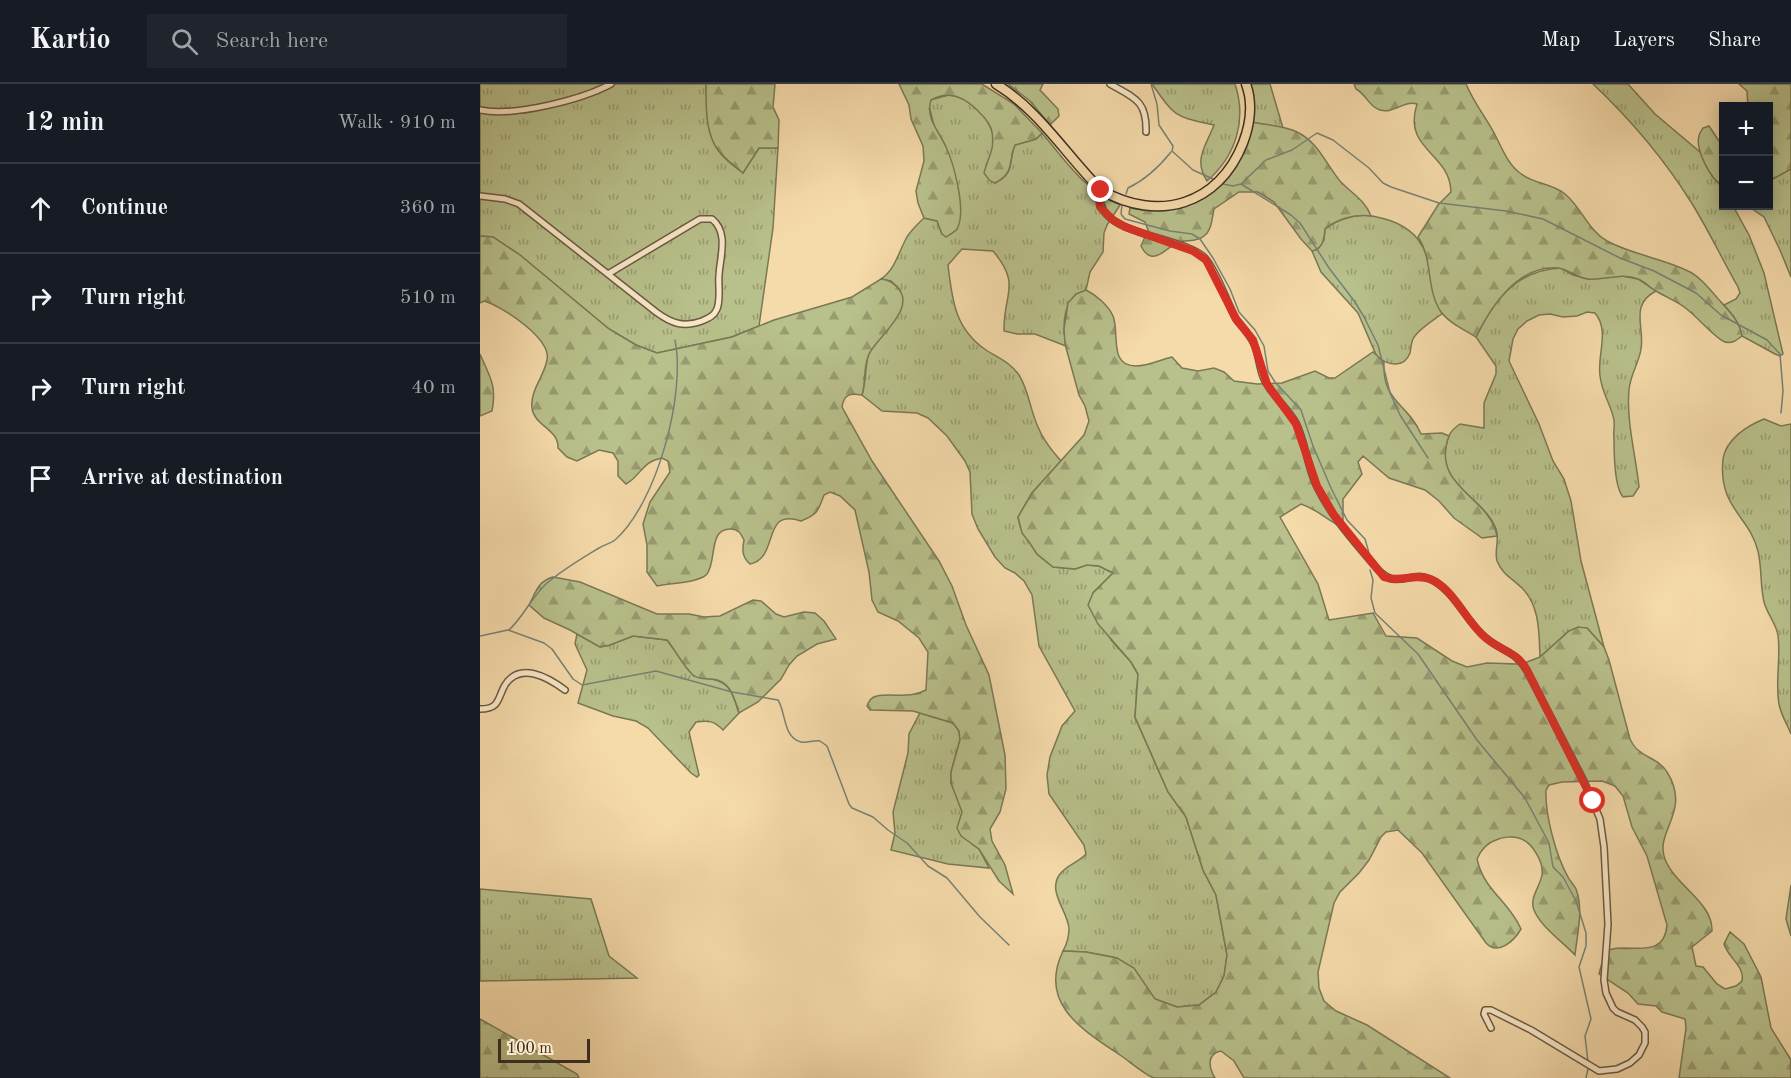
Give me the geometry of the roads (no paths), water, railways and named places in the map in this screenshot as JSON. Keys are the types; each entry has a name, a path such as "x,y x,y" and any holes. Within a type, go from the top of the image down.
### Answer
{"highway":[{"path":"996,84 1030,110 1101,190 1137,204 1166,206 1192,201 1204,194 1223,177 1240,150 1246,135 1249,120 1246,84"}],"street":[{"path":"480,110 500,112 551,105 611,84"},
{"path":"1110,84 1134,97 1140,103 1146,114 1146,132"},
{"path":"1101,190 1100,207 1113,220 1125,227 1193,251 1206,260 1236,319 1253,340 1267,384 1296,424 1317,486 1334,515 1384,577 1399,580 1420,576 1434,581 1455,600 1487,639 1518,658 1527,670 1584,781 1600,819 1604,841 1608,924 1604,980 1606,993 1617,1012 1635,1020 1642,1027 1645,1032 1645,1042 1639,1055 1630,1063 1606,1072 1592,1068 1531,1030 1486,1010 1484,1014 1491,1028"},
{"path":"480,196 505,199 519,204 666,320 687,325 715,314 719,304 722,247 719,227 712,219 700,219 609,274"},
{"path":"480,709 490,708 497,703 509,681 522,674 540,675 565,690"}],"waterway":[{"path":"1151,84 1157,104 1159,125 1173,146 1172,151 1193,170 1213,179"},
{"path":"1223,184 1233,186 1241,184 1266,160 1292,150 1317,133 1333,140 1369,168 1383,183 1391,187 1439,203 1506,211 1543,219 1696,293 1721,315 1767,340 1780,354 1783,391 1781,413"},
{"path":"1126,194 1128,188 1151,173 1171,152"},
{"path":"1241,184 1300,223 1329,268 1355,302 1378,345 1390,393 1400,415 1428,458"},
{"path":"1122,205 1121,214 1125,219 1170,231 1192,234 1200,239 1230,289 1239,312 1255,330 1264,346 1268,371 1301,410 1331,488 1347,520 1365,539 1369,553"},
{"path":"509,630 546,584 558,574 615,540 630,523 644,501 665,446 672,417 676,389 675,340"},
{"path":"1370,570 1373,580 1371,598 1375,613 1418,654 1477,740 1525,798 1549,843 1553,867 1563,877 1576,901 1586,933 1586,946 1579,967 1591,1019 1585,1036 1588,1062"},
{"path":"480,636 508,630 544,643 552,649 573,679 582,685 656,671 732,692 778,700 788,730 795,740 820,741 827,746 852,808 873,817 907,843 928,866 947,878 980,917 1009,945"},
{"path":"1586,1078 1588,1069"}]}
